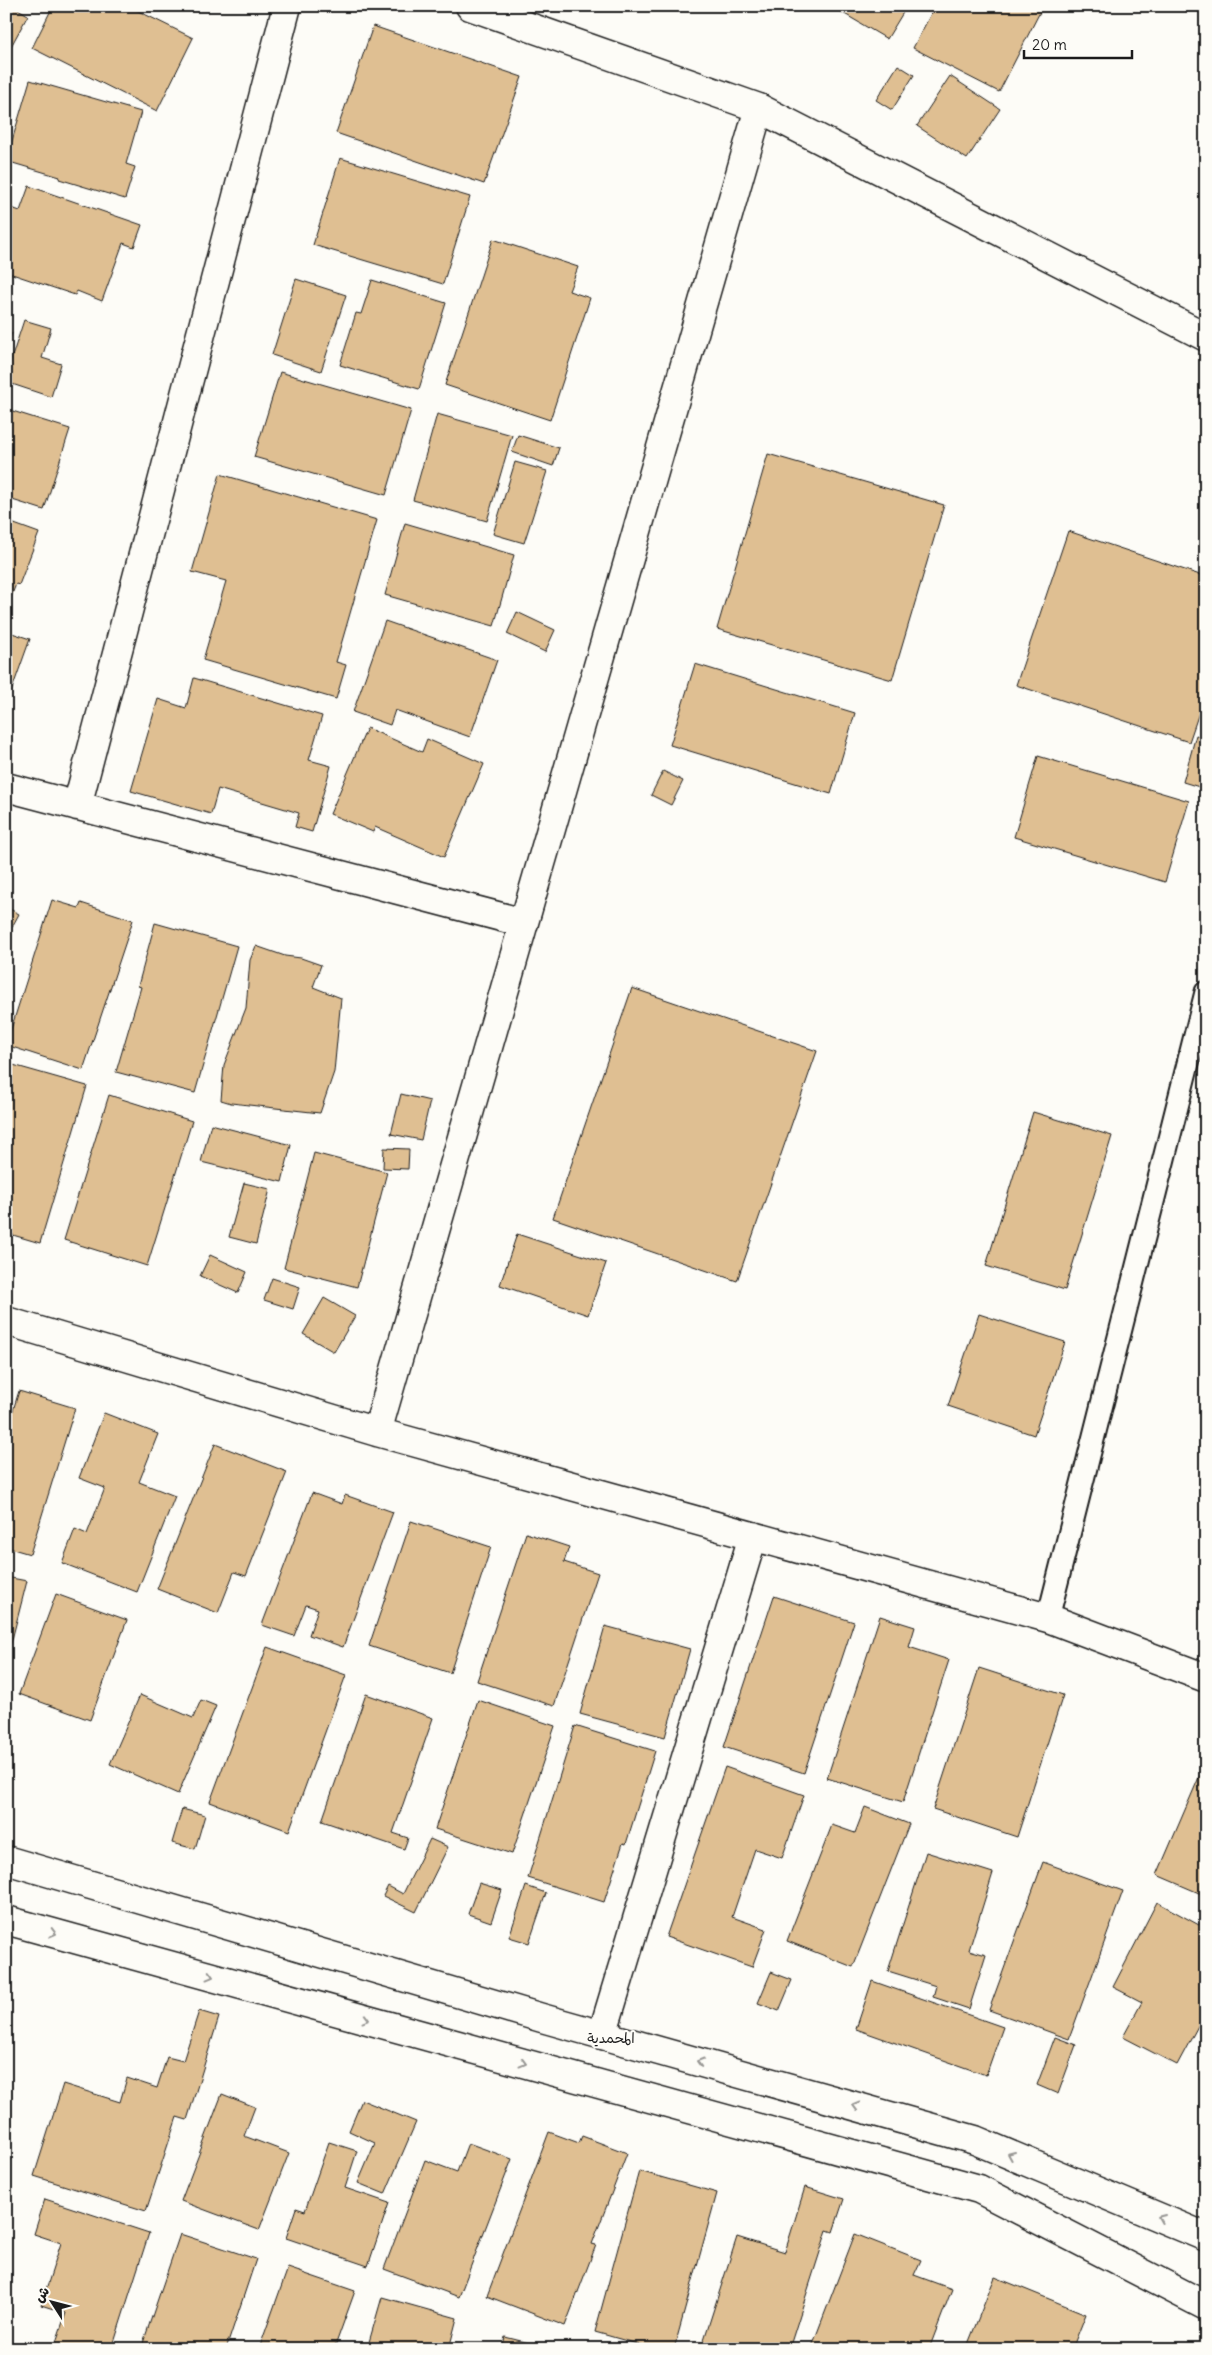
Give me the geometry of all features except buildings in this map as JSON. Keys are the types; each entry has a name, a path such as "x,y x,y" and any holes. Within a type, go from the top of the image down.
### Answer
{"street":[{"path":"77,806 287,6"},
{"path":"470,6 759,108 1206,337"},
{"path":"377,1432 759,108"},
{"path":"6,787 524,923"},
{"path":"6,1321 377,1432 1048,1618 1206,1678"},
{"path":"602,2035 753,1536"},
{"path":"6,1860 602,2035 975,2140 1206,2238"},
{"path":"6,1920 979,2189 1206,2306"}],"lane":[{"path":"1048,1618 1206,992"}],"district":[{"name":"المحمدية","path":"611,2038"}]}
